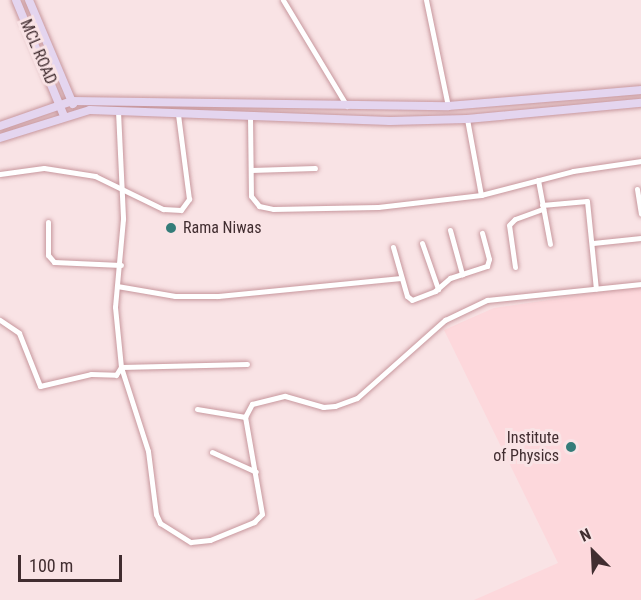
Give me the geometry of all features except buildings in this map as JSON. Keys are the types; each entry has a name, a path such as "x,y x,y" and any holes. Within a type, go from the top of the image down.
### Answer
{"main road":[{"name":"MCL ROAD","path":"16,0 64,116"},
{"name":"MCL ROAD","path":"29,0 76,113"},
{"path":"0,126 72,101 348,107 448,106 641,90"},
{"path":"0,138 76,113 118,111 386,121 466,119 641,103"},
{"path":"386,121 387,107"}],"street":[{"path":"283,0 348,107"},
{"path":"426,0 448,106"},
{"path":"118,111 121,265 115,307 121,367 146,443 152,494 160,523 183,539 197,543 254,522 262,514 263,506 245,417 252,404 268,398 285,396 323,407 357,398 445,320 487,300 641,284"},
{"path":"0,174 44,168 95,176 163,210 181,210 188,205 178,114"},
{"path":"250,116 254,202 273,209 378,207 481,195 538,180 641,161"},
{"path":"466,119 481,195"},
{"path":"251,170 315,168"},
{"path":"538,180 550,244"},
{"path":"638,189 641,214"},
{"path":"515,267 509,225 514,219 542,207 587,201 596,289"},
{"path":"48,222 48,255 54,262 121,265"},
{"path":"450,230 462,274"},
{"path":"393,247 409,298 438,289 462,274 489,263 483,233"},
{"path":"593,243 641,238"},
{"path":"422,243 438,289"},
{"path":"117,286 175,296 218,296 401,278"},
{"path":"0,320 19,333 40,386 91,374 116,375 121,367"},
{"path":"121,367 247,364"},
{"path":"197,409 245,417"},
{"path":"212,452 256,472"}],"shaded area":[{"name":"Institute of Physics","path":"641,286 641,600 474,600 558,563 444,330 494,308"}],"place":[{"name":"Rama Niwas","path":"171,228"},
{"name":"Institute of Physics","path":"571,447"}]}
